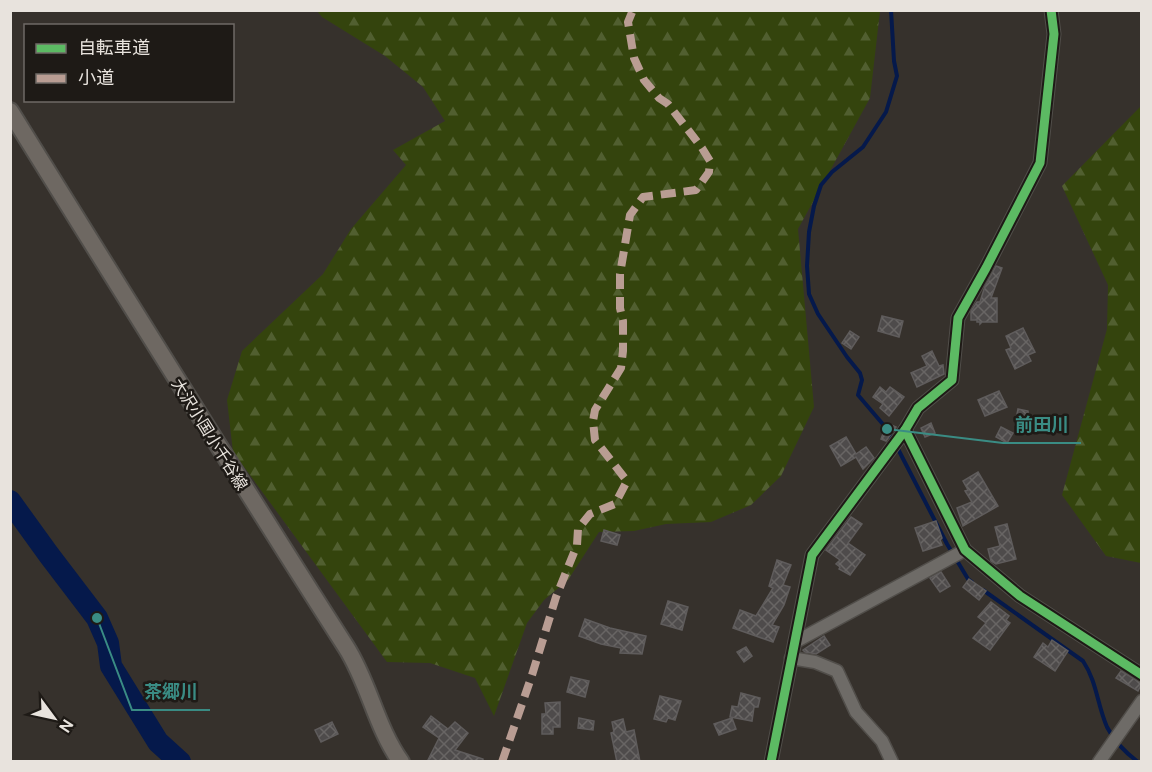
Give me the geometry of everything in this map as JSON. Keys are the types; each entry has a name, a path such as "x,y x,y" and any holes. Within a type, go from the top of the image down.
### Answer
{"main road":[{"name":"大沢小国小千谷線","path":"10,111 209,433 358,667 388,744 401,762"}],"street":[{"path":"771,762 812,555 905,430 918,408 952,380 958,318 1040,164 1053,34 1051,10"},
{"path":"905,430 964,550 1020,597 1142,675"},
{"path":"795,642 964,550"},
{"path":"791,658 815,662 837,671 856,712 882,741 892,762"},
{"path":"1099,762 1142,701"}],"green space":[{"path":"317,11 880,11 870,98 798,229 814,407 781,476 751,505 711,522 666,524 634,531 599,532 568,580 544,600 527,623 494,716 475,678 430,663 387,662 233,452 227,400 242,351 323,274 351,229 406,165 393,150 445,121 423,87 385,56 322,17"},
{"path":"1141,106 1141,563 1106,556 1062,495 1107,329 1108,285 1062,186"}],"building":[{"path":"996,266 1002,268 991,298 997,298 997,322 980,324 977,320 971,320 971,311 977,302 980,302 985,286"},
{"path":"882,316 903,321 899,337 878,331"},
{"path":"1023,328 1035,352 1028,355 1031,361 1015,369 1006,350 1011,348 1006,336"},
{"path":"850,331 859,337 851,349 842,343"},
{"path":"932,351 939,366 943,365 944,374 917,387 911,373 927,366 922,356"},
{"path":"880,387 886,392 890,387 904,397 889,416 880,408 883,404 873,397"},
{"path":"999,391 1007,407 985,416 978,400"},
{"path":"1018,409 1028,411 1028,415 1033,417 1030,428 1015,425"},
{"path":"887,423 896,427 886,441 881,439"},
{"path":"931,423 935,433 925,437 921,428"},
{"path":"1001,427 1013,433 1007,443 996,437"},
{"path":"846,437 856,454 866,447 874,458 863,469 856,457 841,466 830,446"},
{"path":"978,472 998,506 963,526 957,508 972,502 965,491 968,490 963,481"},
{"path":"851,517 862,524 848,543 865,555 850,575 839,569 840,567 836,564 840,560 826,550"},
{"path":"936,521 942,545 923,551 915,528"},
{"path":"1007,524 1016,559 996,564 991,561 988,549 1000,546 995,527"},
{"path":"604,530 620,535 617,545 601,541"},
{"path":"777,560 791,565 783,585 790,587 784,605 772,625 779,627 773,642 733,628 740,610 756,616 773,588 769,586"},
{"path":"941,572 950,586 940,592 930,578"},
{"path":"969,579 986,591 979,600 963,587"},
{"path":"668,601 688,607 682,630 661,624"},
{"path":"991,602 1009,616 1006,620 1010,623 990,650 973,638 986,623 978,617"},
{"path":"585,619 610,628 646,636 642,654 620,653 621,648 579,636"},
{"path":"824,636 830,645 816,654 803,650"},
{"path":"1052,640 1068,651 1055,671 1034,657 1043,643 1048,647"},
{"path":"746,647 752,656 744,662 737,652"},
{"path":"1121,671 1142,683 1138,691 1116,678"},
{"path":"571,677 589,681 585,697 567,692"},
{"path":"741,693 760,698 758,707 754,707 752,721 730,717 732,706 738,707"},
{"path":"660,696 681,701 675,720 668,718 666,722 654,719"},
{"path":"560,702 560,727 553,727 553,734 542,734 542,714 546,714 545,703"},
{"path":"431,716 448,729 455,722 468,733 455,750 483,759 483,762 427,762 439,738 423,727"},
{"path":"579,718 594,721 593,730 578,728"},
{"path":"732,718 736,729 719,735 714,724"},
{"path":"623,719 626,732 634,730 640,762 617,762 611,733 614,732 612,722"},
{"path":"332,722 338,734 321,742 315,730"}],"waterway":[{"path":"891,10 897,76 886,112 863,147 832,172 821,185 809,232 807,266 809,294 818,314 860,373 862,380 858,395 887,429 893,441"},
{"path":"897,447 947,544 972,582"},
{"path":"10,501 97,618 108,643 111,666 158,742 180,762"},
{"path":"983,590 1083,661 1091,677 1107,727 1113,737 1138,762"}],"marked path":[{"path":"502,762 556,597 577,545 578,529 590,514 615,504 627,481 595,440 593,421 595,410 621,368 623,321 620,308 620,274 630,215 643,197 696,190 709,172 710,161 702,148 668,104 659,98 644,80 634,58 628,22 633,10"}],"cycle path":[{"path":"771,762 812,555 905,430 918,408 952,380 958,318 1040,163 1054,34 1051,10"},
{"path":"905,430 965,550 1020,596 1142,675"}],"place":[{"name":"前田川","path":"887,429"},
{"name":"茶郷川","path":"97,618"}]}
